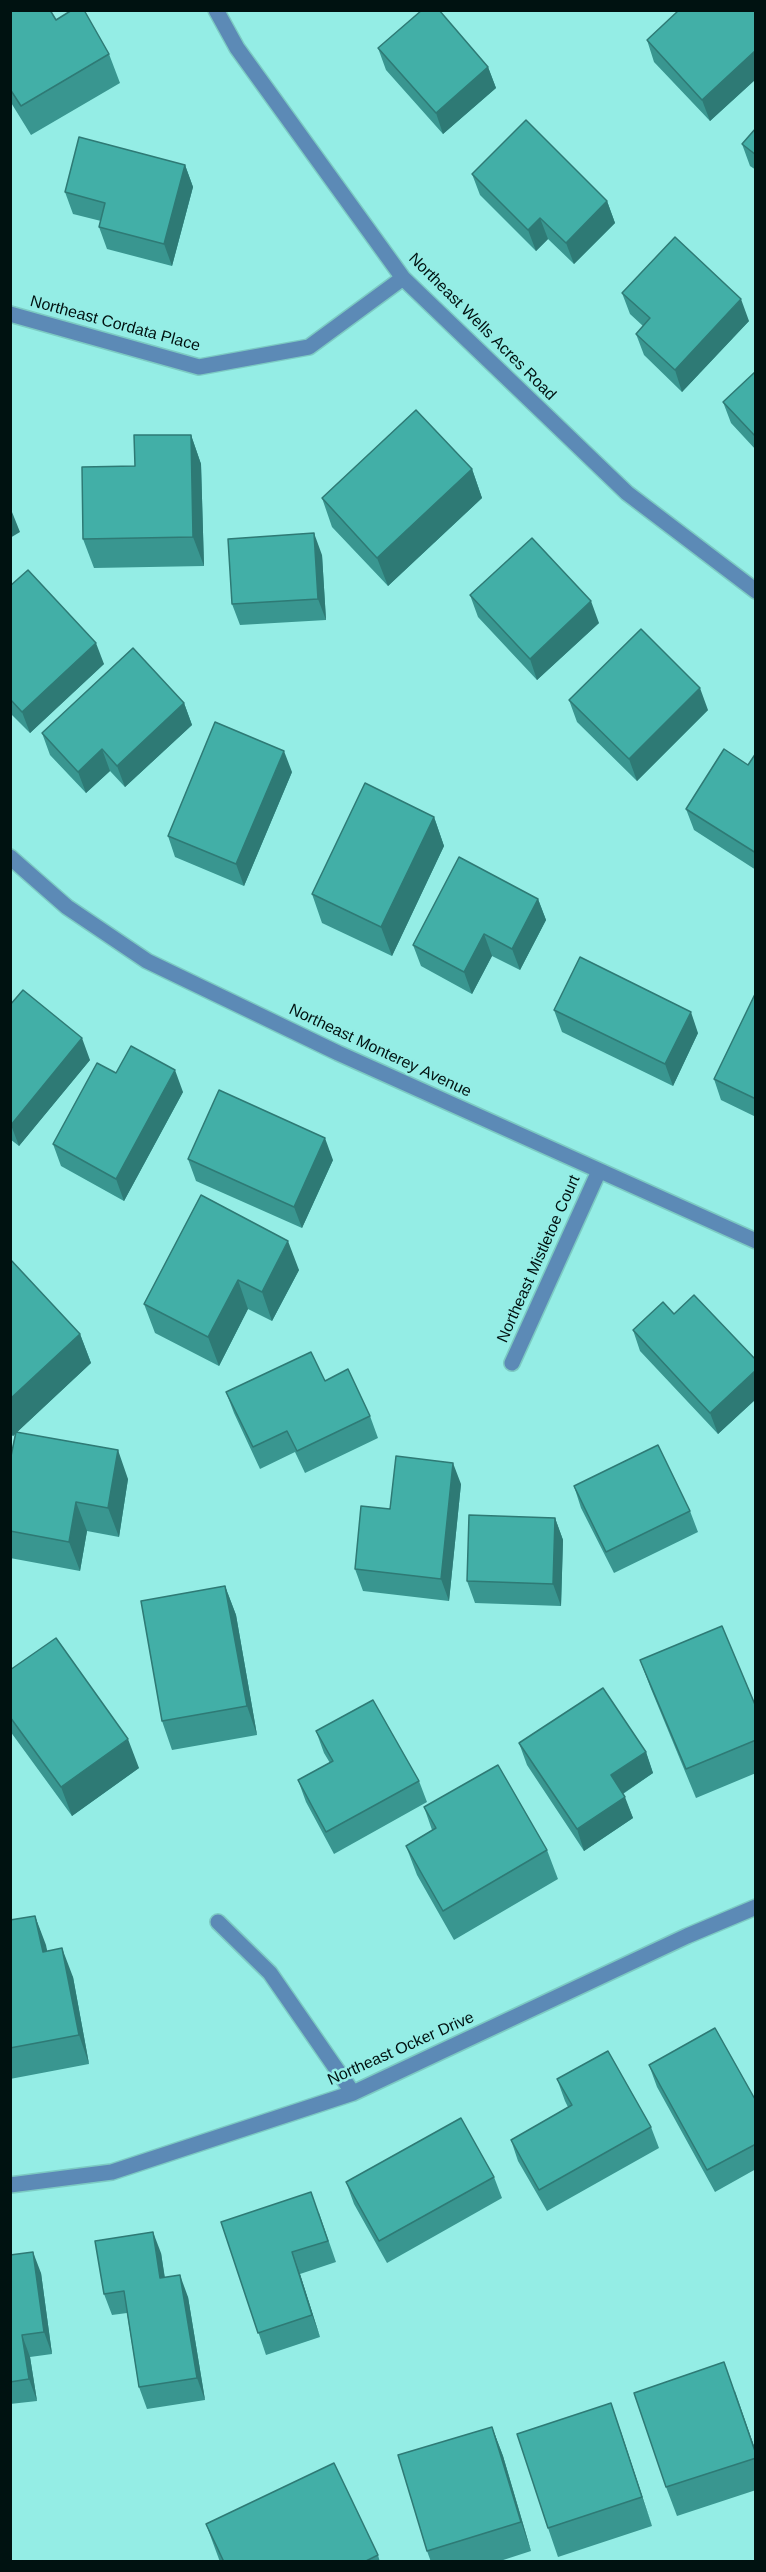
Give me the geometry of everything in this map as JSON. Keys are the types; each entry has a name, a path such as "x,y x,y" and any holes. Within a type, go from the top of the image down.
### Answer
{"street":[{"name":"Northeast Wells Acres Road","path":"216,10 237,48 403,278 627,493 756,591"},
{"name":"Northeast Cordata Place","path":"10,314 199,367 309,347 403,278"},
{"name":"Northeast Monterey Avenue","path":"10,857 67,907 147,961 338,1053 756,1241"},
{"name":"Northeast Mistletoe Court","path":"512,1363 599,1171"},
{"name":"Northeast Ocker Drive","path":"10,2185 112,2172 353,2093 687,1936 756,1907"},
{"path":"218,1922 270,1973 353,2093"}],"building":[{"path":"10,10 50,10 56,20 72,10 84,10 109,54 21,106 10,89"},
{"path":"422,10 439,10 488,67 436,113 378,48"},
{"path":"679,10 756,11 756,50 702,100 647,40"},
{"path":"526,120 607,201 566,243 540,218 528,230 472,174"},
{"path":"756,128 756,155 742,144"},
{"path":"79,137 185,165 164,244 99,227 105,203 65,192"},
{"path":"675,237 741,299 675,370 636,334 650,318 622,293"},
{"path":"756,371 756,437 723,402"},
{"path":"416,410 472,469 377,558 322,498"},
{"path":"134,435 191,435 193,537 83,539 82,467 135,466"},
{"path":"314,533 318,599 232,604 228,539"},
{"path":"532,538 591,601 530,659 470,595"},
{"path":"28,570 96,643 22,712 10,699 10,586"},
{"path":"641,629 700,688 629,759 569,700"},
{"path":"133,648 184,703 117,766 102,749 78,772 42,733"},
{"path":"215,722 284,751 236,864 168,836"},
{"path":"724,749 748,765 756,753 756,853 686,809"},
{"path":"365,783 434,817 381,927 312,894"},
{"path":"459,857 538,899 512,949 484,934 464,972 413,945"},
{"path":"580,957 691,1012 665,1064 554,1010"},
{"path":"23,990 82,1038 11,1125 10,1005"},
{"path":"756,992 756,1099 714,1079"},
{"path":"131,1046 175,1070 116,1179 53,1144 97,1063 116,1073"},
{"path":"219,1090 325,1138 294,1207 188,1159"},
{"path":"201,1195 288,1241 262,1292 238,1280 208,1337 144,1304"},
{"path":"10,1259 80,1334 10,1399"},
{"path":"694,1295 756,1360 756,1370 710,1413 633,1330 663,1302 674,1314"},
{"path":"311,1352 325,1381 348,1369 370,1416 297,1451 287,1431 253,1447 226,1392"},
{"path":"16,1432 118,1450 108,1508 76,1502 69,1542 10,1531 10,1461"},
{"path":"658,1445 690,1511 606,1552 574,1486"},
{"path":"396,1456 453,1463 441,1579 355,1569 361,1506 390,1509"},
{"path":"469,1515 555,1518 553,1584 467,1581"},
{"path":"225,1586 247,1706 162,1721 141,1601"},
{"path":"722,1626 756,1707 756,1740 686,1769 640,1660"},
{"path":"56,1638 128,1739 61,1787 10,1717 10,1670"},
{"path":"603,1688 646,1752 611,1775 625,1797 577,1829 519,1743"},
{"path":"373,1700 419,1781 326,1832 298,1780 333,1761 316,1731"},
{"path":"498,1765 547,1850 443,1911 406,1846 436,1828 424,1807"},
{"path":"35,1916 43,1952 62,1948 79,2035 10,2048 10,1920"},
{"path":"715,2028 756,2101 756,2144 707,2170 649,2065"},
{"path":"608,2051 651,2127 539,2190 511,2140 572,2105 557,2079"},
{"path":"461,2118 494,2177 379,2241 346,2182"},
{"path":"311,2192 328,2241 292,2252 312,2315 258,2333 221,2222"},
{"path":"153,2232 160,2278 180,2275 197,2378 139,2387 124,2291 104,2294 95,2241"},
{"path":"33,2252 44,2332 22,2335 29,2379 10,2382 10,2255"},
{"path":"724,2362 756,2458 666,2487 634,2393"},
{"path":"611,2403 642,2497 548,2528 517,2434"},
{"path":"492,2427 521,2522 427,2551 398,2455"},
{"path":"334,2463 378,2555 364,2562 224,2562 206,2524"}]}
